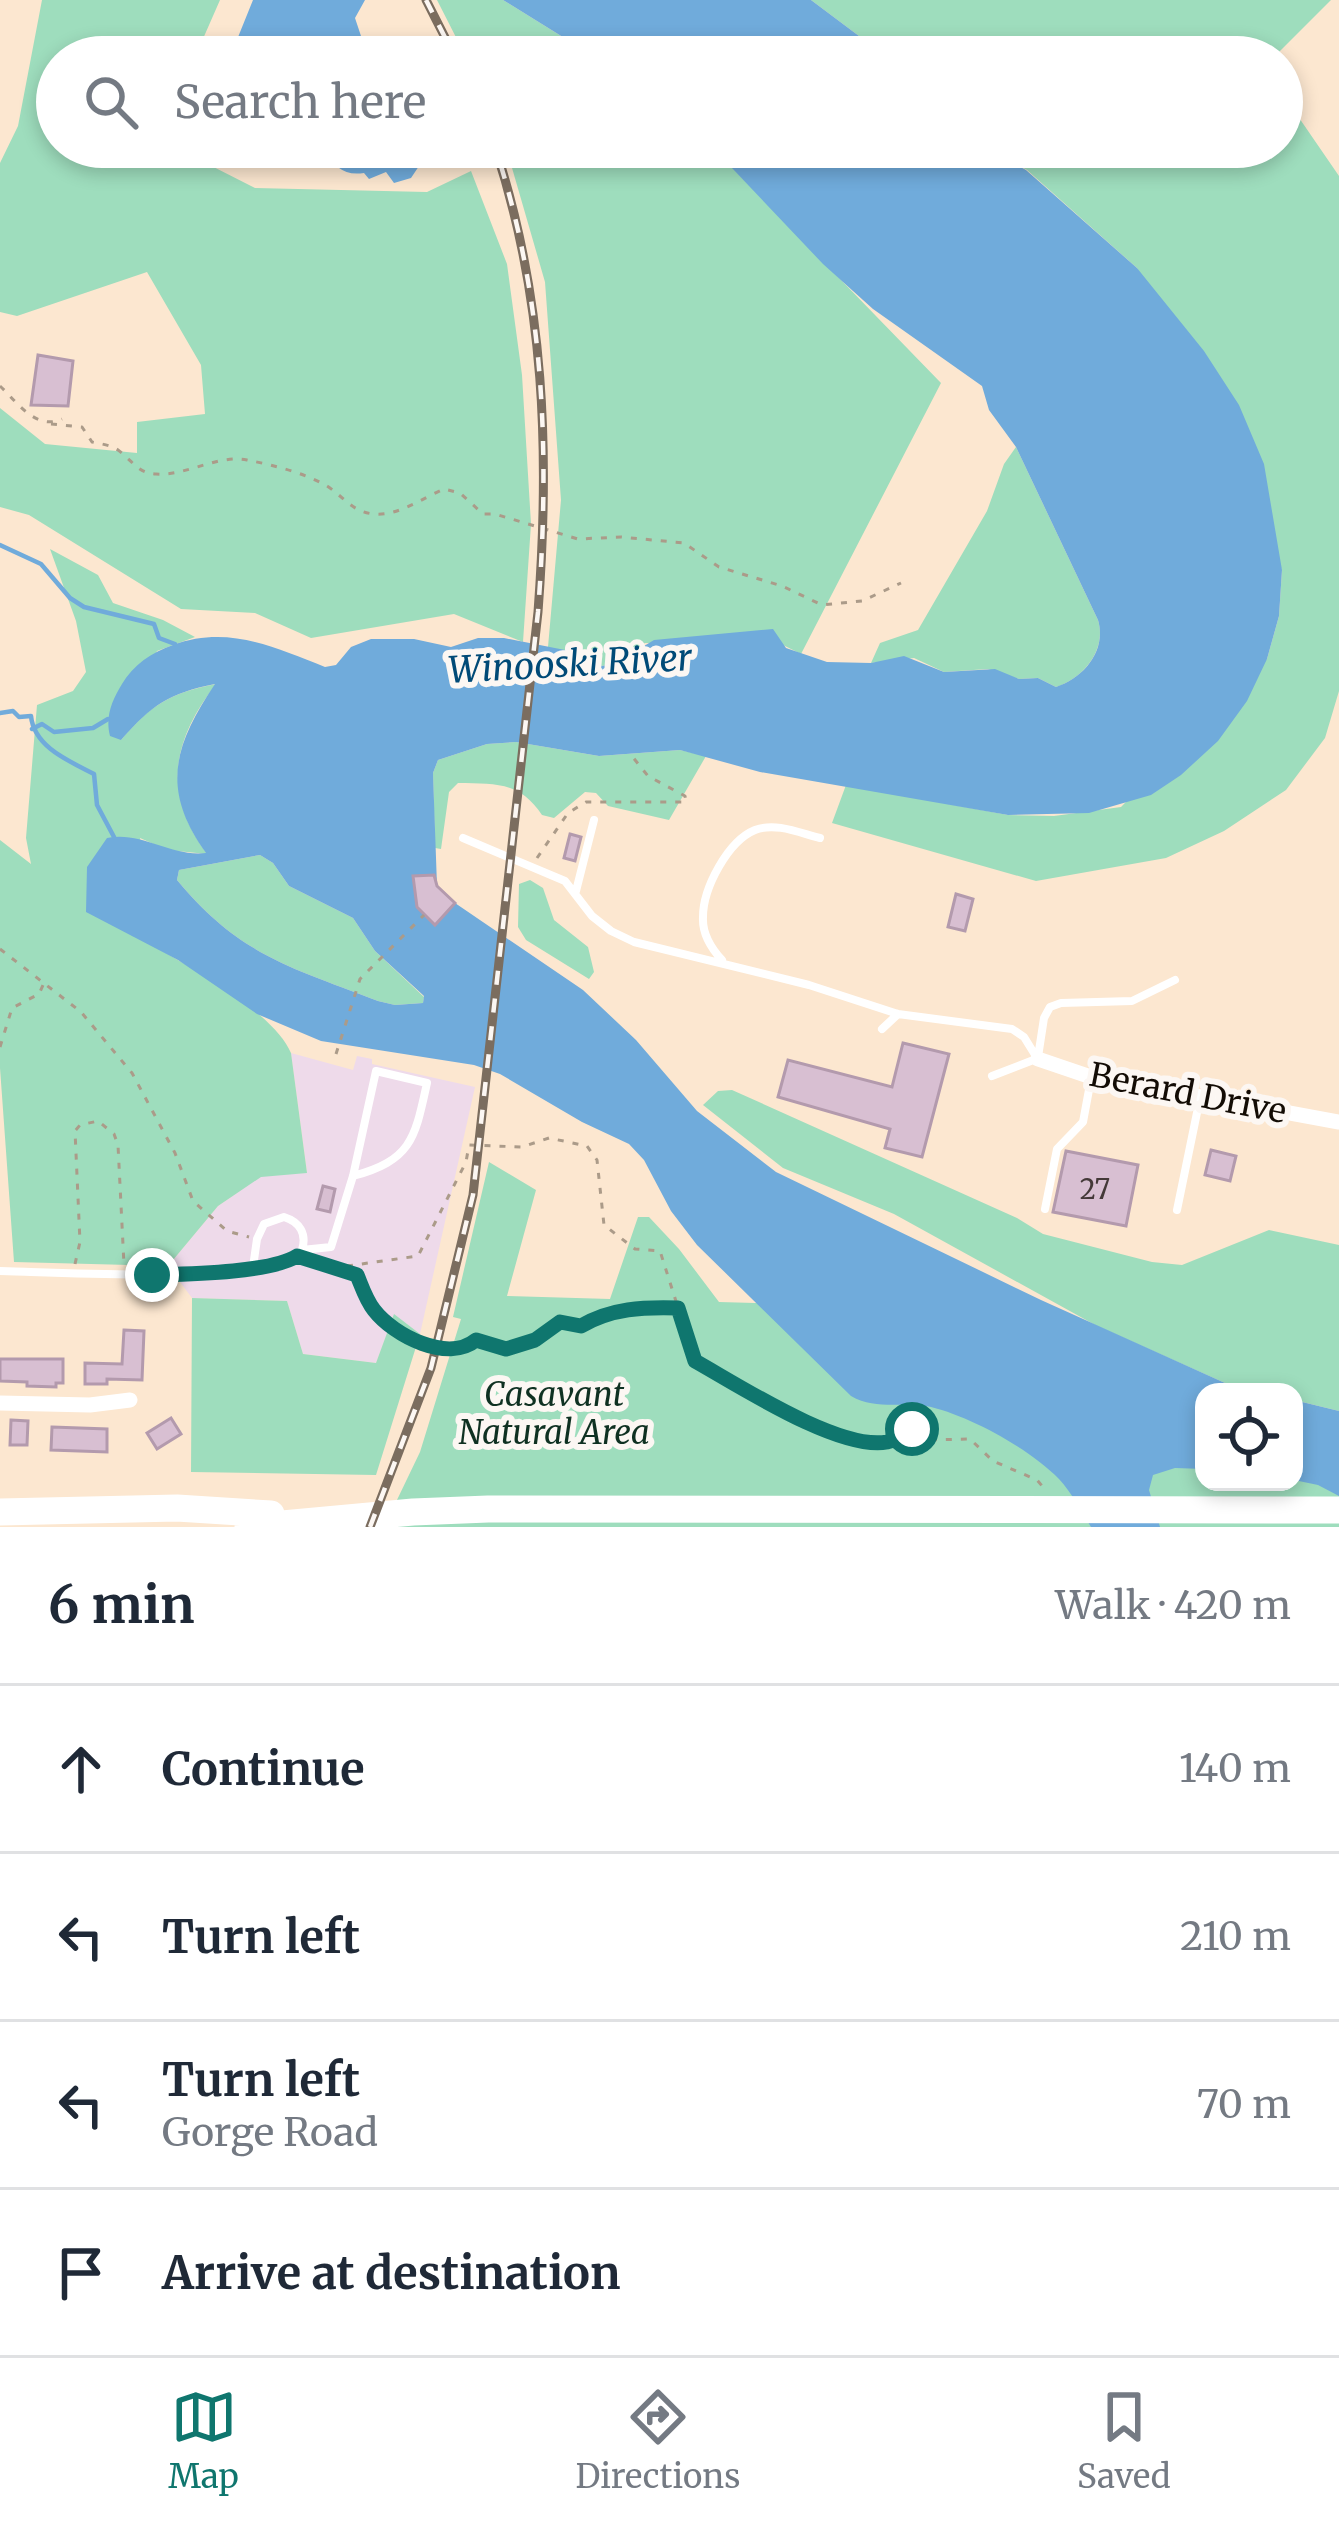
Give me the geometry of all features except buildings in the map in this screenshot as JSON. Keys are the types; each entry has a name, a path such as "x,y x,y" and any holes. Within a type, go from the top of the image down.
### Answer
{"highway":[{"path":"0,1512 177,1508 335,1518"},
{"path":"248,1527 413,1512 704,1517 928,1509 1339,1510"}],"street":[{"name":"Berard Drive","path":"1038,1059 1091,1077 1339,1122"},
{"path":"0,1403 90,1405 130,1400"}],"lane":[{"path":"576,891 594,820"},
{"path":"723,962 706,937 702,918 707,894 727,856 750,832 762,828 778,827 820,838"},
{"path":"463,838 565,881 611,932 674,954 723,962 898,1014 1012,1029 1024,1037 1038,1059"},
{"path":"1038,1059 1050,1007 1132,1001 1174,980"},
{"path":"882,1029 898,1014"},
{"path":"992,1076 1038,1059"},
{"path":"0,1271 182,1274 283,1263 299,1253 331,1247 353,1176 376,1071 427,1083 416,1133 406,1151 386,1165 353,1176"},
{"path":"1045,1209 1057,1150 1083,1122 1091,1077"},
{"path":"1177,1210 1201,1096"},
{"path":"253,1267 264,1224 284,1217 301,1229 299,1253"},
{"path":"299,1253 337,1268"}],"path":[{"path":"0,386 28,413 51,424 82,427 92,442 116,447 135,468 154,474 243,459 305,476 327,486 355,509 376,515 399,510 444,488 460,493 483,514 578,538 684,543 719,567 782,586 822,605 862,601 901,584"},
{"path":"51,424 62,418"},
{"path":"533,864 568,813 586,802 686,802 685,796 640,768 631,755"},
{"path":"337,1054 360,979 424,915"},
{"path":"0,949 81,1012 132,1073 175,1153 193,1201 226,1231 257,1239"},
{"path":"0,1047 12,1008 39,994 44,985"},
{"path":"64,1273 74,1266 80,1242 75,1131 98,1120 114,1134 120,1157 127,1256 116,1274"},
{"path":"337,1268 418,1256 466,1162 469,1144 523,1147 549,1138 587,1146 597,1160 604,1225 634,1249 660,1251 695,1361 813,1426 865,1442 889,1442 912,1429 922,1440 970,1439 993,1461 1037,1480 1052,1496"},
{"path":"337,1268 357,1275 370,1306 394,1330 446,1351 465,1348 476,1340 506,1349 535,1340 560,1322 581,1326 596,1317 637,1307 678,1308"}],"shaded area":[{"path":"291,1053 353,1070 357,1056 372,1059 372,1064 475,1087 420,1334 394,1315 376,1363 303,1354 287,1301 192,1298 168,1266 218,1206 261,1176 307,1172"}],"green space":[{"path":"42,0 220,0 204,36 36,36 36,168 216,168 255,188 427,192 471,171 507,264 522,375 531,524 523,642 454,614 311,638 255,613 181,609 29,515 0,507 0,408 45,444 137,453 137,422 205,414 201,365 147,272 17,316 0,312 0,163 18,126"},
{"path":"437,0 503,0 561,36 455,36"},
{"path":"811,0 1331,0 1295,36 859,36"},
{"path":"1303,124 1339,176 1339,691 1325,738 1286,790 1224,831 1166,858 1036,881 832,823 846,785 1008,815 1054,816 1121,807 1267,659 1279,616 1282,570 1137,268 1023,168 1303,168"},
{"path":"512,168 732,168 941,383 801,654 781,644 645,643 616,663 602,666 548,647 561,500 545,282"},
{"path":"1016,447 1098,620 1099,641 1091,661 1076,677 1056,687 1038,678 1019,679 988,669 944,672 914,658 871,663 880,643 918,630 987,511 1004,464"},
{"path":"50,549 98,575 113,603 195,637 157,651 121,740 163,702 216,684 190,726 178,768 183,810 207,854 167,850 140,838 157,948 251,1008 291,1053 307,1173 261,1177 218,1206 168,1266 14,1262 0,1068 0,840 31,864 26,838 37,705 73,691 86,672 76,621"},
{"path":"516,742 599,756 680,750 706,756 669,820 608,806 596,793 585,792 554,818 542,815 515,790 458,783 449,792 441,849 435,848 433,773 438,760 487,744"},
{"path":"260,855 273,863 289,886 353,918 375,951 424,997 423,1003 378,1001 268,956 223,926 177,880 179,870"},
{"path":"530,880 543,888 554,920 588,947 594,972 589,979 526,940 518,927 519,884"},
{"path":"732,1090 1043,1234 1152,1262 1182,1265 1269,1230 1339,1245 1339,1411 1303,1402 1303,1383 1225,1383 1097,1326 894,1214 783,1168 703,1105 718,1091"},
{"name":"Casavant Natural Area","path":"489,1162 536,1190 507,1296 610,1299 638,1217 649,1217 719,1302 798,1304 1195,1425 1195,1491 1303,1491 1303,1453 1339,1463 1339,1527 384,1527 420,1452 461,1319 453,1317"},
{"path":"192,1298 287,1301 303,1354 376,1363 394,1314 420,1334 376,1475 191,1472"}],"water":[{"path":"253,0 365,0 355,18 361,36 238,36"},
{"path":"503,0 811,0 859,36 561,36"},
{"path":"418,168 411,178 394,183 386,172 369,179 364,173 341,169"},
{"name":"Winooski River","path":"732,168 1022,168 1137,268 1204,351 1239,405 1264,464 1282,570 1279,616 1267,659 1247,701 1218,741 1181,775 1151,795 1089,813 1008,815 760,772 680,750 599,756 516,742 487,744 438,760 433,773 437,886 583,990 636,1040 697,1111 776,1172 1225,1383 1195,1383 1195,1469 1175,1468 1153,1475 1149,1490 1160,1527 1091,1527 1059,1479 997,1434 942,1410 869,1403 851,1396 697,1245 629,1144 500,1074 474,1065 321,1041 257,1014 178,960 86,912 87,867 107,838 132,838 206,853 182,808 178,767 190,727 215,684 162,702 121,740 110,736 109,729 112,702 132,671 158,651 193,639 251,641 325,667 336,665 351,647 371,639 414,639 451,647 478,638 504,638 565,650 602,666 654,640 773,629 786,648 827,662 871,663 904,656 944,672 995,669 1056,687 1066,683 1084,670 1096,652 1098,620 1016,447 989,410 982,386 873,309","holes":["260,855 273,863 289,886 353,918 375,951 424,996 423,1003 378,1001 268,956 200,906 177,880 179,870"]},
{"path":"1303,1402 1339,1411 1339,1496 1303,1482"}],"waterway":[{"path":"0,545 41,564 84,607 154,624 159,638 175,644"},
{"path":"0,713 31,716 46,745 94,774 97,805 114,837"},
{"path":"32,729 42,724 54,732 93,728 108,719"}],"railway":[{"path":"426,0 444,36"},
{"path":"370,1527 431,1368 473,1195 538,612 543,494 540,377 524,262 501,168"}],"route":[{"path":"152,1275 231,1270 283,1263 297,1256 357,1275 370,1306 394,1330 446,1351 465,1348 476,1340 506,1349 535,1340 560,1322 581,1326 596,1317 637,1307 678,1308 695,1361 813,1426 865,1442 889,1442 912,1429"}]}
